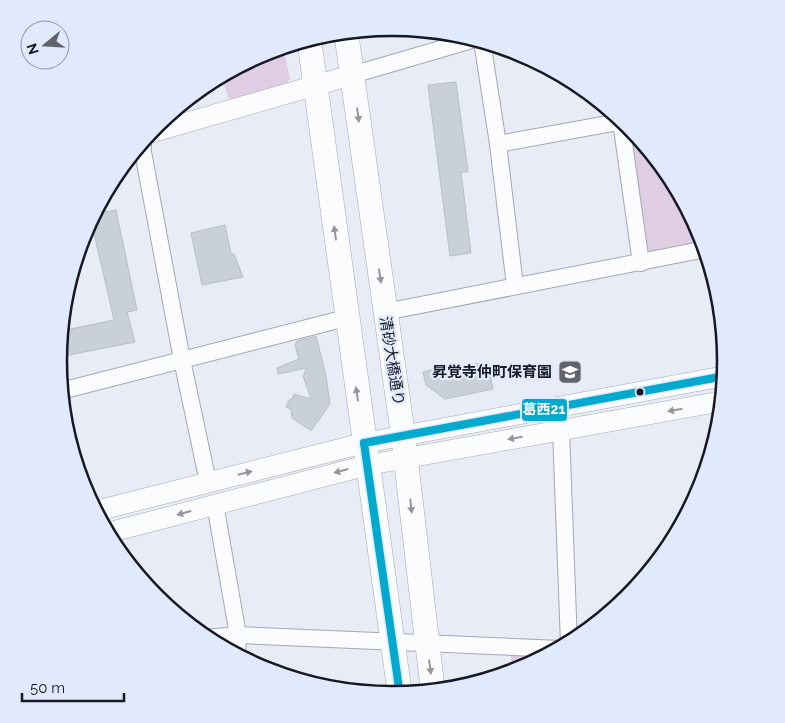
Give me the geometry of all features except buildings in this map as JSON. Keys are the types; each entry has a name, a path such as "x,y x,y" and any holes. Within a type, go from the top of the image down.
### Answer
{"main road":[{"name":"清砂大橋通り","path":"347,39 405,446 432,684"},
{"path":"310,47 346,318 399,687"}],"street":[{"path":"167,128 461,43"},
{"path":"483,49 498,144 515,286"},
{"path":"498,144 614,124"},
{"path":"624,134 641,263"},
{"path":"144,152 182,360 208,482"},
{"path":"385,312 698,251"},
{"path":"69,389 346,318"},
{"path":"104,510 208,482 366,454 717,378"},
{"path":"405,446 561,430 715,403"},
{"path":"561,430 569,635"},
{"path":"115,531 215,504 366,454"},
{"path":"215,504 238,635 237,647"},
{"path":"220,637 238,635 545,648"}],"shaded area":[{"path":"285,55 290,79 285,85 233,100 228,97 224,84 268,61"},
{"path":"628,138 637,147 663,181 684,218 696,245 646,254 626,140"},
{"path":"511,655 529,656 517,662 511,664"}],"transit line":[{"name":"葛西21","path":"364,443 717,377"},
{"name":"葛西21","path":"364,443 399,687"}],"place":[{"name":"昇覚寺仲町保育園","path":"570,372"}]}
